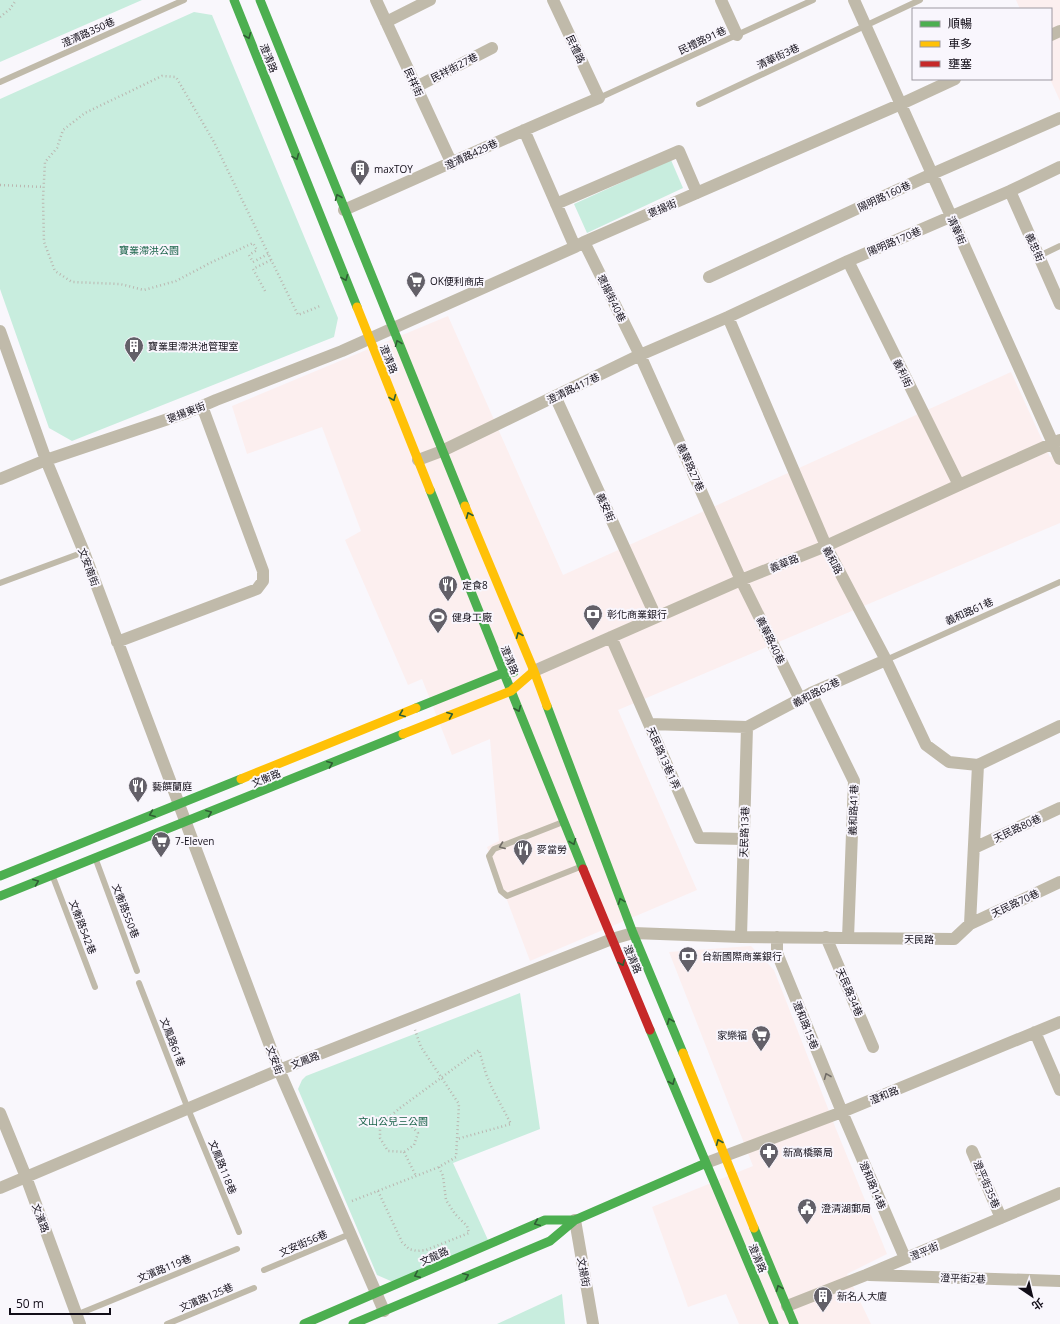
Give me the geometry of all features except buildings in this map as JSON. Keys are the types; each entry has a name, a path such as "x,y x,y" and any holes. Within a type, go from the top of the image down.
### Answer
{"main road":[{"name":"澄清路","path":"234,0 503,673 612,939 774,1324"},
{"name":"澄清路","path":"260,0 442,451 534,671 633,933 794,1324"},
{"name":"義華路","path":"503,673 534,671"},
{"name":"文衡路","path":"0,896 511,691 534,671"},
{"name":"文衡路","path":"0,876 503,673"},
{"name":"文龍路","path":"353,1324 550,1241 575,1220 706,1163"},
{"name":"文龍路","path":"304,1324 545,1220 575,1220"}],"street":[{"name":"民祥街","path":"376,0 452,164"},
{"path":"386,22 430,0"},
{"name":"民禮路","path":"553,0 599,98"},
{"path":"721,0 737,35"},
{"name":"清華街","path":"854,0 951,216 1056,442 1060,459"},
{"name":"民祥街27巷","path":"416,87 492,48"},
{"name":"褒揚街","path":"369,340 580,244 953,80"},
{"name":"澄清路429巷","path":"344,210 452,164 524,130 599,98"},
{"name":"陽明路160巷","path":"709,277 932,174 1060,118"},
{"name":"褒揚街40巷","path":"524,130 556,204 580,244 640,355"},
{"path":"556,204 679,151 697,193"},
{"name":"陽明路170巷","path":"728,317 848,261 1010,191 1060,167"},
{"name":"義忠街","path":"1010,191 1060,304"},
{"name":"義利街","path":"848,261 959,485"},
{"name":"澄清路417巷","path":"418,460 442,451 640,355 728,317"},
{"name":"義和路","path":"728,317 826,546 886,660 926,745 949,762 978,765"},
{"name":"文安南街","path":"0,331 46,460 84,552 178,804"},
{"name":"褒揚東街","path":"0,479 46,460 186,413 369,340"},
{"name":"義華路27巷","path":"640,355 741,580"},
{"name":"義安街","path":"556,396 656,617"},
{"path":"117,642 257,589 263,581 263,571 202,406"},
{"name":"義華路","path":"534,671 741,580 826,546 1056,442"},
{"name":"義華路40巷","path":"741,580 800,699"},
{"name":"天民路13巷1弄","path":"611,637 699,838 744,839"},
{"name":"義和路62巷","path":"747,727 811,692 886,660"},
{"name":"義和路41巷","path":"811,692 854,781 848,938"},
{"path":"649,724 747,727"},
{"path":"970,924 978,765 1060,726"},
{"name":"天民路13巷","path":"741,937 747,727"},
{"name":"文安街","path":"178,804 279,1070 384,1311"},
{"name":"天民路80巷","path":"974,848 1060,808"},
{"name":"天民路70巷","path":"970,924 1060,882"},
{"name":"天民路","path":"612,939 633,933 741,937 954,939 970,924"},
{"name":"澄和路15巷","path":"777,937 777,953 842,1112"},
{"name":"天民路34巷","path":"826,937 873,1047"},
{"name":"文鳳路","path":"0,1188 279,1070 612,939"},
{"name":"澄和路","path":"706,1163 842,1112 1060,1022"},
{"path":"1035,1032 1060,1090"},
{"name":"澄和路14巷","path":"842,1112 905,1258"},
{"name":"文濱路","path":"0,1113 26,1177 78,1319"},
{"name":"澄平街35巷","path":"972,1151 1001,1218"},
{"name":"澄平街","path":"787,1306 866,1275 1060,1193"},
{"name":"文揚街","path":"575,1220 593,1324"},
{"name":"澄平街2巷","path":"866,1275 1060,1281"}],"lane":[{"name":"澄清路350巷","path":"0,82 184,0"},
{"name":"民禮路91巷","path":"599,98 813,0"},
{"name":"清華街3巷","path":"699,104 920,0"},
{"path":"1039,256 1060,246"},
{"path":"0,583 84,552"},
{"name":"義和路61巷","path":"886,660 1060,582"},
{"path":"565,822 494,849 489,856 501,891 507,896 583,866"},
{"name":"文衡路550巷","path":"95,858 137,971"},
{"name":"文衡路542巷","path":"52,875 95,986"},
{"name":"文鳳路61巷","path":"139,983 188,1109"},
{"name":"文鳳路118巷","path":"188,1109 239,1232"},
{"name":"文安街56巷","path":"264,1270 350,1234"},
{"name":"文濱路119巷","path":"78,1319 237,1249"},
{"name":"文濱路125巷","path":"167,1324 254,1288"}],"path":[{"path":"0,17 10,9 16,0"},
{"path":"268,254 253,262 249,255 257,250 253,243 176,281 144,290 120,284 72,282 55,270 44,242 45,162 57,148 63,130 85,114 162,76 176,77 214,142 298,315 320,306"},
{"path":"0,185 44,187"},
{"path":"265,291 253,269 271,260"},
{"path":"352,1201 439,1167 456,1157 460,1104 421,1047 415,1030"},
{"path":"386,1120 399,1119 409,1124 418,1133 414,1145 404,1152 388,1151 380,1138 380,1125 400,1108 479,1050 492,1088 511,1124 457,1139"},
{"path":"404,1152 416,1176"},
{"path":"439,1167 443,1176 446,1200 455,1214 467,1226 475,1250"},
{"path":"378,1190 402,1242 409,1249 417,1251 426,1250 469,1233"}],"shaded area":[{"path":"1016,0 1060,0 1060,101 1050,80 1052,80 1052,8 1020,8"},
{"path":"448,316 563,575 1011,372 1050,457 1060,452 1060,523 618,710 697,890 530,961 487,847 499,841 490,739 452,755 422,679 408,685 345,540 361,531 322,427 247,454 232,406"},
{"path":"751,946 774,970 887,1254 847,1274 871,1324 739,1324 726,1294 688,1307 652,1207 753,1166 669,952"}],"green space":[{"path":"0,0 142,0 0,62"},
{"name":"寶業滯洪公園","path":"194,12 212,15 338,318 334,337 72,441 49,428 0,289 0,99"},
{"path":"671,160 683,188 587,233 574,204"},
{"name":"文山公兒三公園","path":"520,993 540,1129 453,1163 488,1240 393,1282 377,1275 298,1089 302,1080 306,1076"},
{"path":"562,1294 565,1324 497,1324"}],"traffic: fast":[{"path":"234,0 357,307"},
{"path":"260,0 465,506"},
{"path":"430,490 583,869"},
{"path":"416,708 503,673 514,672"},
{"path":"547,706 633,933 683,1053"},
{"path":"0,896 403,734"},
{"path":"0,876 241,779"},
{"path":"650,1030 774,1324"},
{"path":"353,1324 550,1241 575,1220 706,1163"},
{"path":"304,1324 545,1220 575,1220"},
{"path":"754,1228 794,1324"}],"traffic: slow":[{"path":"357,307 430,490"},
{"path":"465,506 534,671 547,706"},
{"path":"403,734 511,691 534,671"},
{"path":"241,779 416,708"},
{"path":"683,1053 754,1228"}],"traffic: jam":[{"path":"583,869 650,1030"}],"place":[{"name":"maxTOY","path":"360,186"},
{"name":"OK便利商店","path":"416,298"},
{"name":"寶業里滯洪池管理室","path":"134,363"},
{"name":"定食8","path":"448,602"},
{"name":"彰化商業銀行","path":"593,631"},
{"name":"健身工廠","path":"438,634"},
{"name":"藝饌蘭庭","path":"138,803"},
{"name":"7-Eleven","path":"161,858"},
{"name":"麥當勞","path":"523,866"},
{"name":"台新國際商業銀行","path":"688,973"},
{"name":"家樂福","path":"761,1052"},
{"name":"新高橋藥局","path":"769,1169"},
{"name":"澄清湖郵局","path":"807,1225"},
{"name":"新名人大廈","path":"823,1313"}]}
